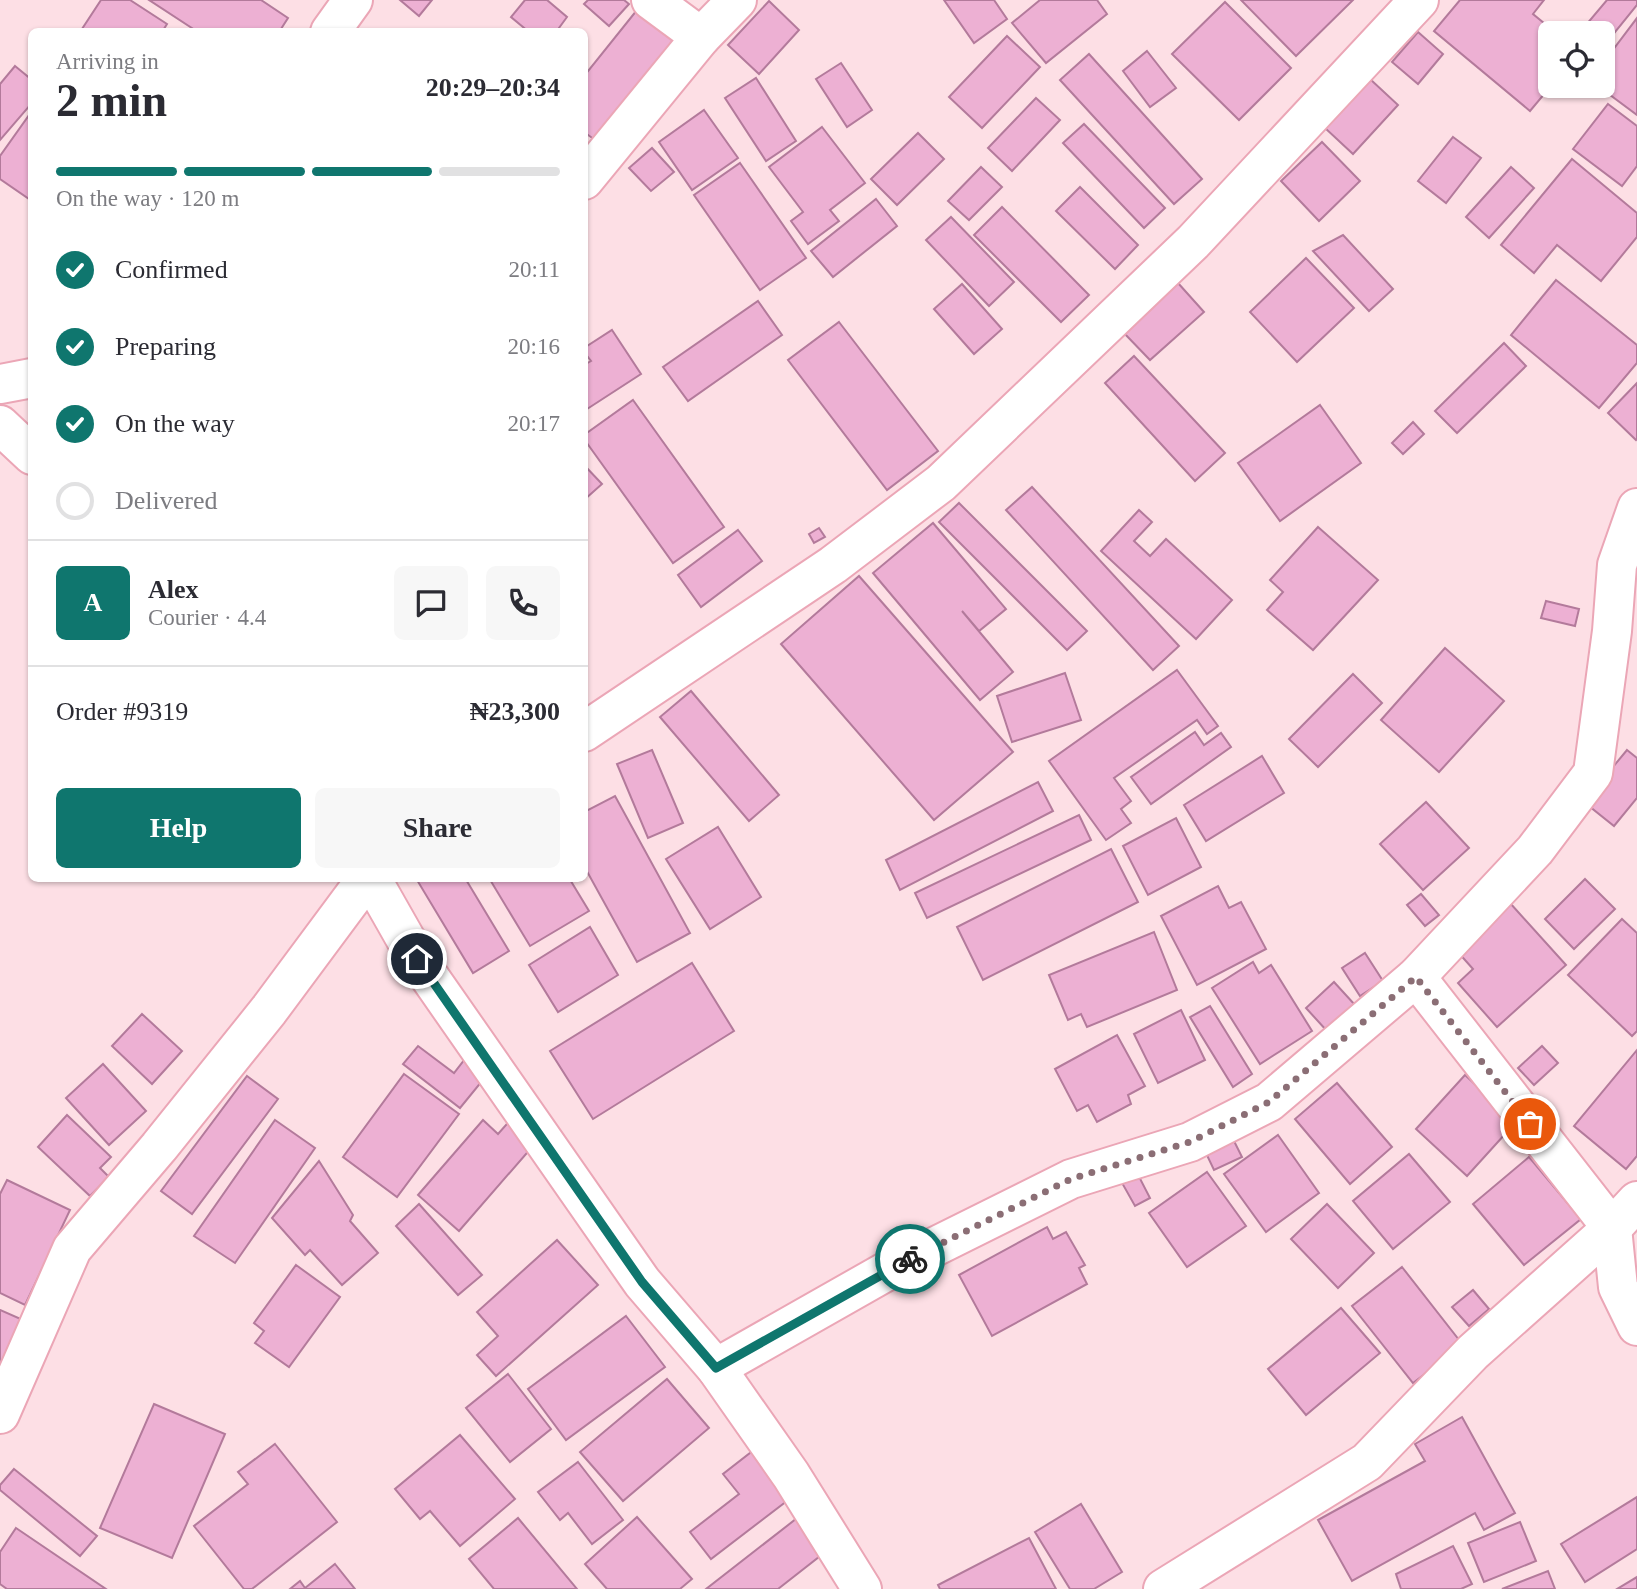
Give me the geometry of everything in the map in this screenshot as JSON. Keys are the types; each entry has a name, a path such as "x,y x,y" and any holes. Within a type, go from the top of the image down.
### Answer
{"street":[{"path":"333,28 352,0"},
{"path":"651,0 701,37"},
{"path":"588,175 701,37 737,0"},
{"path":"588,729 833,565 941,482 1193,242 1419,0"},
{"path":"0,384 28,379"},
{"path":"0,425 28,451"},
{"path":"716,1368 894,1267 1071,1179 1190,1142 1269,1102 1416,977 1535,850 1593,773 1612,631 1617,565 1637,508"},
{"path":"0,1414 72,1249 159,1147 269,1010 366,882"},
{"path":"371,882 417,959 642,1282 716,1368 791,1475 862,1589"},
{"path":"1416,977 1612,1228 1618,1287 1637,1326"},
{"path":"1163,1589 1367,1462 1473,1352 1612,1228 1637,1201"}],"building":[{"path":"101,0 130,0 167,24 164,28 83,28"},
{"path":"149,0 261,0 288,18 282,28 192,28"},
{"path":"400,0 432,0 419,16"},
{"path":"525,0 547,0 567,17 559,28 524,28 511,17"},
{"path":"588,0 624,0 629,4 609,26 584,4"},
{"path":"944,0 994,0 1007,19 974,43"},
{"path":"1040,0 1097,0 1107,14 1046,63 1012,23"},
{"path":"1241,0 1353,0 1296,56"},
{"path":"1460,0 1544,0 1533,14 1541,21 1538,21 1538,98 1541,98 1530,111 1434,31"},
{"path":"1607,0 1637,0 1637,5 1615,32 1615,21 1589,21"},
{"path":"769,1 799,30 759,74 728,45"},
{"path":"1225,2 1291,68 1239,120 1172,54"},
{"path":"637,10 674,40 595,140 588,135 588,71"},
{"path":"1637,18 1637,115 1614,98 1615,47"},
{"path":"1418,32 1443,54 1418,84 1392,62"},
{"path":"1007,36 1040,67 982,128 949,97"},
{"path":"1147,51 1176,88 1150,107 1123,71"},
{"path":"1089,54 1202,179 1174,204 1060,80"},
{"path":"841,63 872,110 847,127 816,79"},
{"path":"15,66 28,77 28,108 0,140 0,84"},
{"path":"756,78 796,141 766,161 725,98"},
{"path":"1370,79 1398,105 1353,154 1325,128"},
{"path":"1036,98 1060,120 1012,171 988,148"},
{"path":"1608,104 1637,126 1637,166 1622,186 1573,149"},
{"path":"704,110 738,158 692,190 659,142"},
{"path":"28,117 28,198 0,179 0,156"},
{"path":"1084,124 1165,208 1144,228 1063,143"},
{"path":"822,127 865,183 830,210 839,221 808,244 791,221 803,212 769,167"},
{"path":"918,133 944,159 897,205 871,179"},
{"path":"1453,137 1481,158 1446,203 1418,181"},
{"path":"1322,142 1360,181 1319,221 1281,181"},
{"path":"652,148 674,172 651,191 629,168"},
{"path":"1572,159 1637,213 1637,237 1601,281 1557,245 1534,273 1501,245"},
{"path":"740,163 806,258 760,290 694,195"},
{"path":"981,167 1002,187 969,220 948,201"},
{"path":"1511,167 1534,188 1489,238 1466,217"},
{"path":"1080,187 1138,245 1115,269 1056,211"},
{"path":"876,199 897,226 833,277 811,251"},
{"path":"1002,207 1089,295 1061,322 974,235"},
{"path":"951,217 1014,282 989,306 926,240"},
{"path":"1343,235 1393,289 1369,311 1313,251"},
{"path":"1306,258 1354,308 1297,362 1250,312"},
{"path":"1556,280 1637,345 1637,363 1599,408 1511,335"},
{"path":"1178,283 1204,312 1150,360 1123,332"},
{"path":"962,284 1002,329 974,354 934,309"},
{"path":"758,301 782,335 688,401 663,367"},
{"path":"839,322 938,451 887,490 788,360"},
{"path":"612,330 641,374 588,408 588,363 591,361 588,357 588,345"},
{"path":"1504,343 1526,366 1457,433 1435,411"},
{"path":"1134,356 1225,453 1195,481 1105,383"},
{"path":"1637,383 1637,439 1636,440 1608,413"},
{"path":"633,400 724,527 673,563 588,445 588,432"},
{"path":"1320,405 1361,463 1280,521 1238,463"},
{"path":"1413,422 1424,434 1403,454 1392,443"},
{"path":"588,469 602,484 588,496"},
{"path":"1032,487 1179,646 1153,670 1006,510"},
{"path":"959,503 1087,631 1067,650 939,522"},
{"path":"1139,510 1152,522 1134,541 1150,556 1166,539 1232,600 1196,639 1101,551"},
{"path":"933,523 1006,609 979,631 962,611 1013,672 980,700 873,573"},
{"path":"1318,527 1378,580 1313,650 1267,610 1283,592 1270,580"},
{"path":"819,528 825,537 814,543 809,534"},
{"path":"738,530 762,561 701,607 678,575"},
{"path":"859,576 1013,752 934,820 781,644"},
{"path":"1546,601 1579,609 1575,626 1541,618"},
{"path":"1445,648 1504,701 1439,772 1381,720"},
{"path":"1177,670 1218,726 1207,734 1197,720 1114,778 1131,801 1121,809 1131,823 1106,840 1049,761"},
{"path":"1065,673 1081,720 1012,742 997,696"},
{"path":"1353,674 1382,703 1318,767 1289,739"},
{"path":"691,691 779,795 749,821 660,717"},
{"path":"1195,732 1204,745 1221,733 1231,747 1151,804 1131,777"},
{"path":"652,750 683,823 648,838 617,764"},
{"path":"1627,750 1637,758 1637,798 1614,826 1584,802"},
{"path":"1262,756 1284,793 1206,841 1184,805"},
{"path":"1038,782 1053,811 900,890 886,860"},
{"path":"615,796 690,933 637,962 588,873 588,810"},
{"path":"1426,802 1469,848 1423,890 1380,844"},
{"path":"1079,815 1091,840 927,918 915,893"},
{"path":"1176,818 1201,867 1148,895 1123,846"},
{"path":"718,827 761,897 710,929 666,859"},
{"path":"1111,849 1138,902 983,980 957,927"},
{"path":"1585,879 1615,909 1574,949 1545,919"},
{"path":"418,882 467,882 509,951 473,973"},
{"path":"491,882 571,882 589,911 530,946"},
{"path":"1218,886 1229,908 1241,902 1266,949 1197,985 1161,916"},
{"path":"1421,894 1439,915 1425,926 1407,905"},
{"path":"1510,903 1566,965 1497,1027 1458,983 1473,969 1457,951"},
{"path":"1622,919 1637,933 1637,1031 1632,1036 1568,975"},
{"path":"590,927 618,975 558,1012 529,965"},
{"path":"1154,932 1177,990 1087,1027 1081,1014 1068,1020 1049,975"},
{"path":"1365,953 1383,981 1360,996 1342,968"},
{"path":"1253,962 1259,973 1271,965 1312,1031 1260,1064 1212,988"},
{"path":"692,963 734,1031 593,1119 550,1051"},
{"path":"1334,982 1355,1005 1327,1031 1306,1008"},
{"path":"1210,1006 1252,1074 1233,1087 1190,1017"},
{"path":"1181,1010 1205,1060 1158,1083 1134,1034"},
{"path":"142,1014 182,1051 152,1084 112,1046"},
{"path":"1117,1035 1145,1086 1128,1095 1131,1104 1097,1122 1088,1105 1077,1111 1055,1069"},
{"path":"418,1046 454,1073 465,1059 487,1075 460,1108 403,1064"},
{"path":"1542,1046 1558,1063 1534,1085 1518,1068"},
{"path":"1637,1050 1637,1156 1626,1169 1574,1126"},
{"path":"103,1064 146,1111 109,1145 66,1098"},
{"path":"404,1074 459,1114 397,1197 343,1157"},
{"path":"1465,1075 1516,1122 1467,1176 1416,1129"},
{"path":"247,1076 278,1099 192,1214 161,1191"},
{"path":"1337,1083 1392,1147 1350,1184 1295,1119"},
{"path":"67,1115 111,1157 100,1168 109,1177 90,1196 38,1147"},
{"path":"513,1117 539,1139 459,1231 418,1195 483,1120 498,1134"},
{"path":"275,1120 315,1148 235,1263 194,1236"},
{"path":"1231,1135 1242,1157 1214,1170 1204,1149"},
{"path":"1278,1135 1319,1193 1266,1232 1224,1174"},
{"path":"1409,1154 1450,1202 1393,1249 1353,1201"},
{"path":"1529,1157 1581,1219 1524,1265 1473,1204"},
{"path":"319,1161 353,1215 350,1221 378,1253 342,1285 310,1250 305,1255 272,1218"},
{"path":"1133,1165 1150,1198 1135,1206 1117,1174"},
{"path":"1207,1172 1246,1226 1187,1267 1149,1213"},
{"path":"7,1180 70,1210 25,1305 0,1293 0,1194"},
{"path":"419,1204 482,1275 458,1295 396,1226"},
{"path":"1327,1204 1374,1253 1338,1288 1291,1239"},
{"path":"1047,1227 1053,1239 1066,1232 1085,1265 1079,1268 1087,1284 992,1336 959,1275"},
{"path":"557,1240 598,1285 496,1376 477,1355 498,1336 477,1312"},
{"path":"296,1265 340,1297 289,1367 255,1343 264,1331 254,1323"},
{"path":"1402,1267 1463,1345 1413,1383 1352,1306"},
{"path":"1473,1290 1489,1309 1469,1326 1452,1307"},
{"path":"1341,1308 1380,1353 1306,1415 1268,1369"},
{"path":"0,1310 23,1320 0,1371"},
{"path":"626,1316 665,1367 566,1440 528,1389"},
{"path":"508,1374 551,1429 510,1462 466,1408"},
{"path":"667,1379 709,1428 623,1501 580,1452"},
{"path":"154,1404 225,1434 172,1558 100,1528"},
{"path":"1462,1417 1515,1513 1484,1530 1475,1513 1352,1581 1318,1520 1425,1461 1415,1444"},
{"path":"460,1435 515,1499 460,1546 430,1511 420,1519 395,1489"},
{"path":"275,1444 337,1522 252,1589 244,1589 194,1526 248,1484 238,1472"},
{"path":"759,1446 796,1494 711,1559 690,1532 739,1494 723,1474"},
{"path":"578,1462 623,1520 592,1544 568,1513 560,1520 538,1492"},
{"path":"14,1469 97,1536 80,1556 0,1490 0,1485"},
{"path":"1637,1497 1637,1549 1585,1582 1561,1544"},
{"path":"1081,1504 1122,1572 1094,1589 1070,1589 1035,1532"},
{"path":"801,1515 829,1549 778,1589 706,1589"},
{"path":"637,1517 692,1579 680,1589 607,1589 585,1564"},
{"path":"518,1518 577,1589 494,1589 469,1559"},
{"path":"1520,1522 1536,1561 1484,1582 1468,1543"},
{"path":"16,1528 106,1589 7,1589 0,1584 0,1552"},
{"path":"1029,1538 1056,1589 940,1589 938,1585"},
{"path":"1453,1546 1472,1584 1461,1589 1401,1589 1396,1574"},
{"path":"335,1564 355,1589 290,1589 300,1581 305,1588"},
{"path":"1548,1571 1555,1589 1502,1589"},
{"path":"1637,1577 1637,1589 1617,1589"}],"way so far":[{"path":"910,1259 1071,1179 1190,1142 1269,1102 1416,977 1530,1124"}],"route":[{"path":"417,959 642,1282 716,1368 910,1259"}]}
